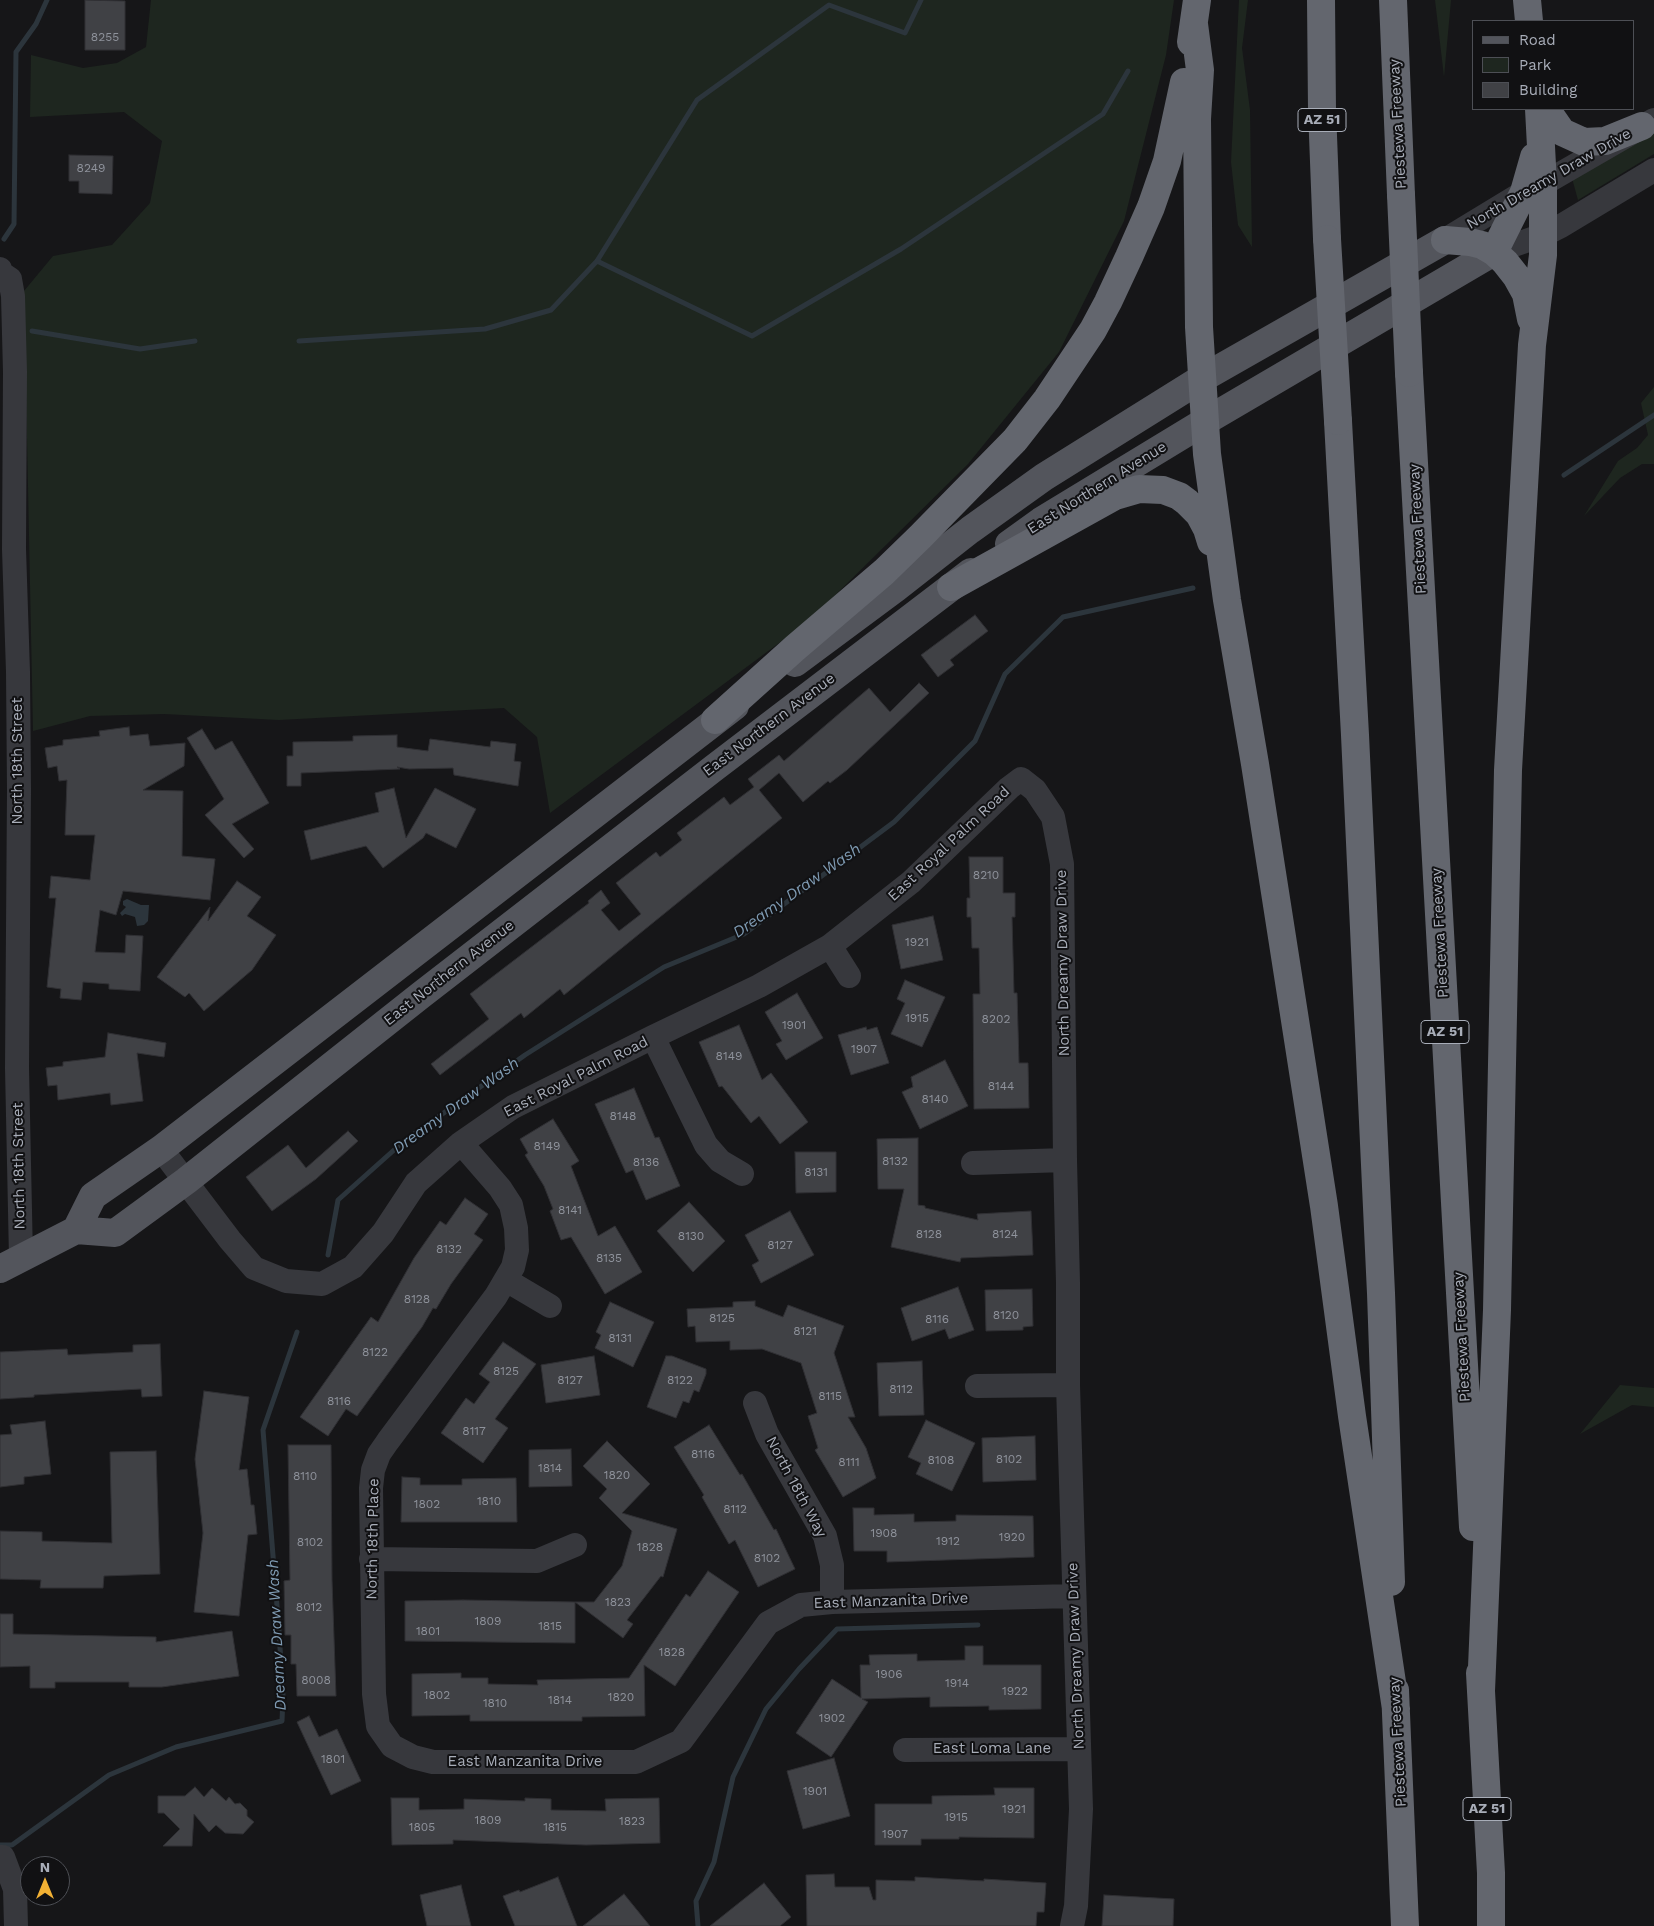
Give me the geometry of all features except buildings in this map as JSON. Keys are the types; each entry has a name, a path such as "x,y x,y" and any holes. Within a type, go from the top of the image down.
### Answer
{"highway":[{"name":"Piestewa Freeway","path":"1321,0 1322,110 1327,239 1355,735 1380,1273 1406,1926"},
{"name":"Piestewa Freeway","path":"1393,0 1410,373 1482,1692 1491,1873 1491,1926"},
{"path":"1527,0 1529,20"},
{"path":"1195,12 1200,70 1197,119 1199,327 1204,422 1227,600 1255,764 1321,1186 1353,1426 1396,1709"},
{"path":"716,720 795,648 884,572 981,477 1015,440 1075,359 1108,302 1160,184 1178,116 1195,12"},
{"path":"1541,111 1562,132 1584,142 1605,141 1648,123"},
{"path":"1482,1692 1497,1310 1508,770 1531,356 1541,279 1544,235 1534,188 1535,154 1541,111"},
{"path":"1494,252 1534,188"},
{"path":"1445,240 1482,245 1494,252 1516,276 1526,294 1530,312 1531,356"},
{"path":"951,587 1115,496 1150,488 1163,490 1179,496 1199,514 1209,536 1227,600"}],"main road":[{"path":"11,1263 76,1230 94,1196 161,1149 716,720 1037,482 1201,379 1445,240"},
{"name":"East Northern Avenue","path":"76,1230 115,1233 186,1181 421,995 714,768 951,587 1041,521 1204,422 1494,252"}],"street":[{"name":"North Dreamy Draw Drive","path":"1445,240 1648,123"},
{"path":"1494,252 1544,235 1580,216 1654,170"},
{"name":"North 18th Street","path":"0,272 10,279 14,296 15,372 14,549 18,672 10,791 17,1068 11,1263"},
{"name":"North Dreamy Draw Drive","path":"1021,779 1035,790 1052,817 1062,864 1068,1385 1081,1809 1077,1887 1072,1926"},
{"name":"East Royal Palm Road","path":"161,1149 230,1240 254,1268 286,1281 322,1284 353,1267 383,1233 416,1184 461,1143 513,1107 653,1036 759,986 830,946 911,882 1009,788 1021,779"},
{"path":"830,946 849,976"},
{"path":"653,1036 706,1146 720,1161 742,1174"},
{"name":"North 18th Place","path":"392,1746 378,1726 374,1694 371,1559 371,1488 373,1470 379,1454 506,1280 513,1267 517,1250 512,1205 500,1188 461,1143"},
{"path":"972,1163 1065,1160"},
{"path":"506,1280 550,1306"},
{"path":"977,1386 1068,1385"},
{"name":"North 18th Way","path":"755,1403 767,1434 825,1536 832,1564 832,1602"},
{"path":"371,1559 537,1561 575,1544"},
{"name":"East Manzanita Drive","path":"392,1746 413,1757 433,1762 636,1762 681,1741 768,1623 801,1605 832,1602 1073,1596"},
{"name":"East Loma Lane","path":"905,1750 1078,1749"},
{"path":"0,1857 2,1857 15,1889 16,1926"}],"green space":[{"path":"151,0 1174,0 1166,55 1124,221 1059,352 968,464 810,620 550,813 537,737 504,708 279,720 164,714 90,716 33,731 24,291 53,256 112,245 150,203 162,141 124,112 30,117 31,55 83,68 117,63 146,47"},
{"path":"1239,0 1248,0 1242,48 1250,110 1252,247 1238,225 1231,162"},
{"path":"1435,0 1451,0 1444,77"},
{"path":"1654,132 1654,154 1578,200 1572,178"},
{"path":"1654,387 1654,464 1642,464 1620,478 1584,516 1618,461 1637,448 1648,435 1641,403"},
{"path":"1620,1385 1654,1388 1654,1407 1632,1405 1580,1434"}],"shaded area":[{"path":"127,899 141,905 149,905 148,921 144,925 137,926 135,917 125,914 122,916 120,913 126,907 123,905 123,901"}],"waterway":[{"path":"4,239 14,224 16,52 36,24 47,0"},
{"path":"299,341 485,329 551,310 597,261 697,100 829,5 905,33 921,0"},
{"path":"597,261 752,336 901,249 1103,114 1128,71"},
{"path":"32,331 140,349 195,341"},
{"name":"Dreamy Draw Wash","path":"1564,475 1654,415"},
{"name":"Dreamy Draw Wash","path":"328,1255 338,1200 403,1142 525,1055 664,967 744,934 894,822 975,741 1005,674 1063,617 1193,588"},
{"name":"Dreamy Draw Wash","path":"0,1845 12,1845 109,1775 176,1747 282,1721 283,1696 279,1631 263,1430 297,1332"},
{"path":"698,1926 696,1901 714,1862 733,1777 766,1709 799,1669 837,1629 978,1625"}]}
